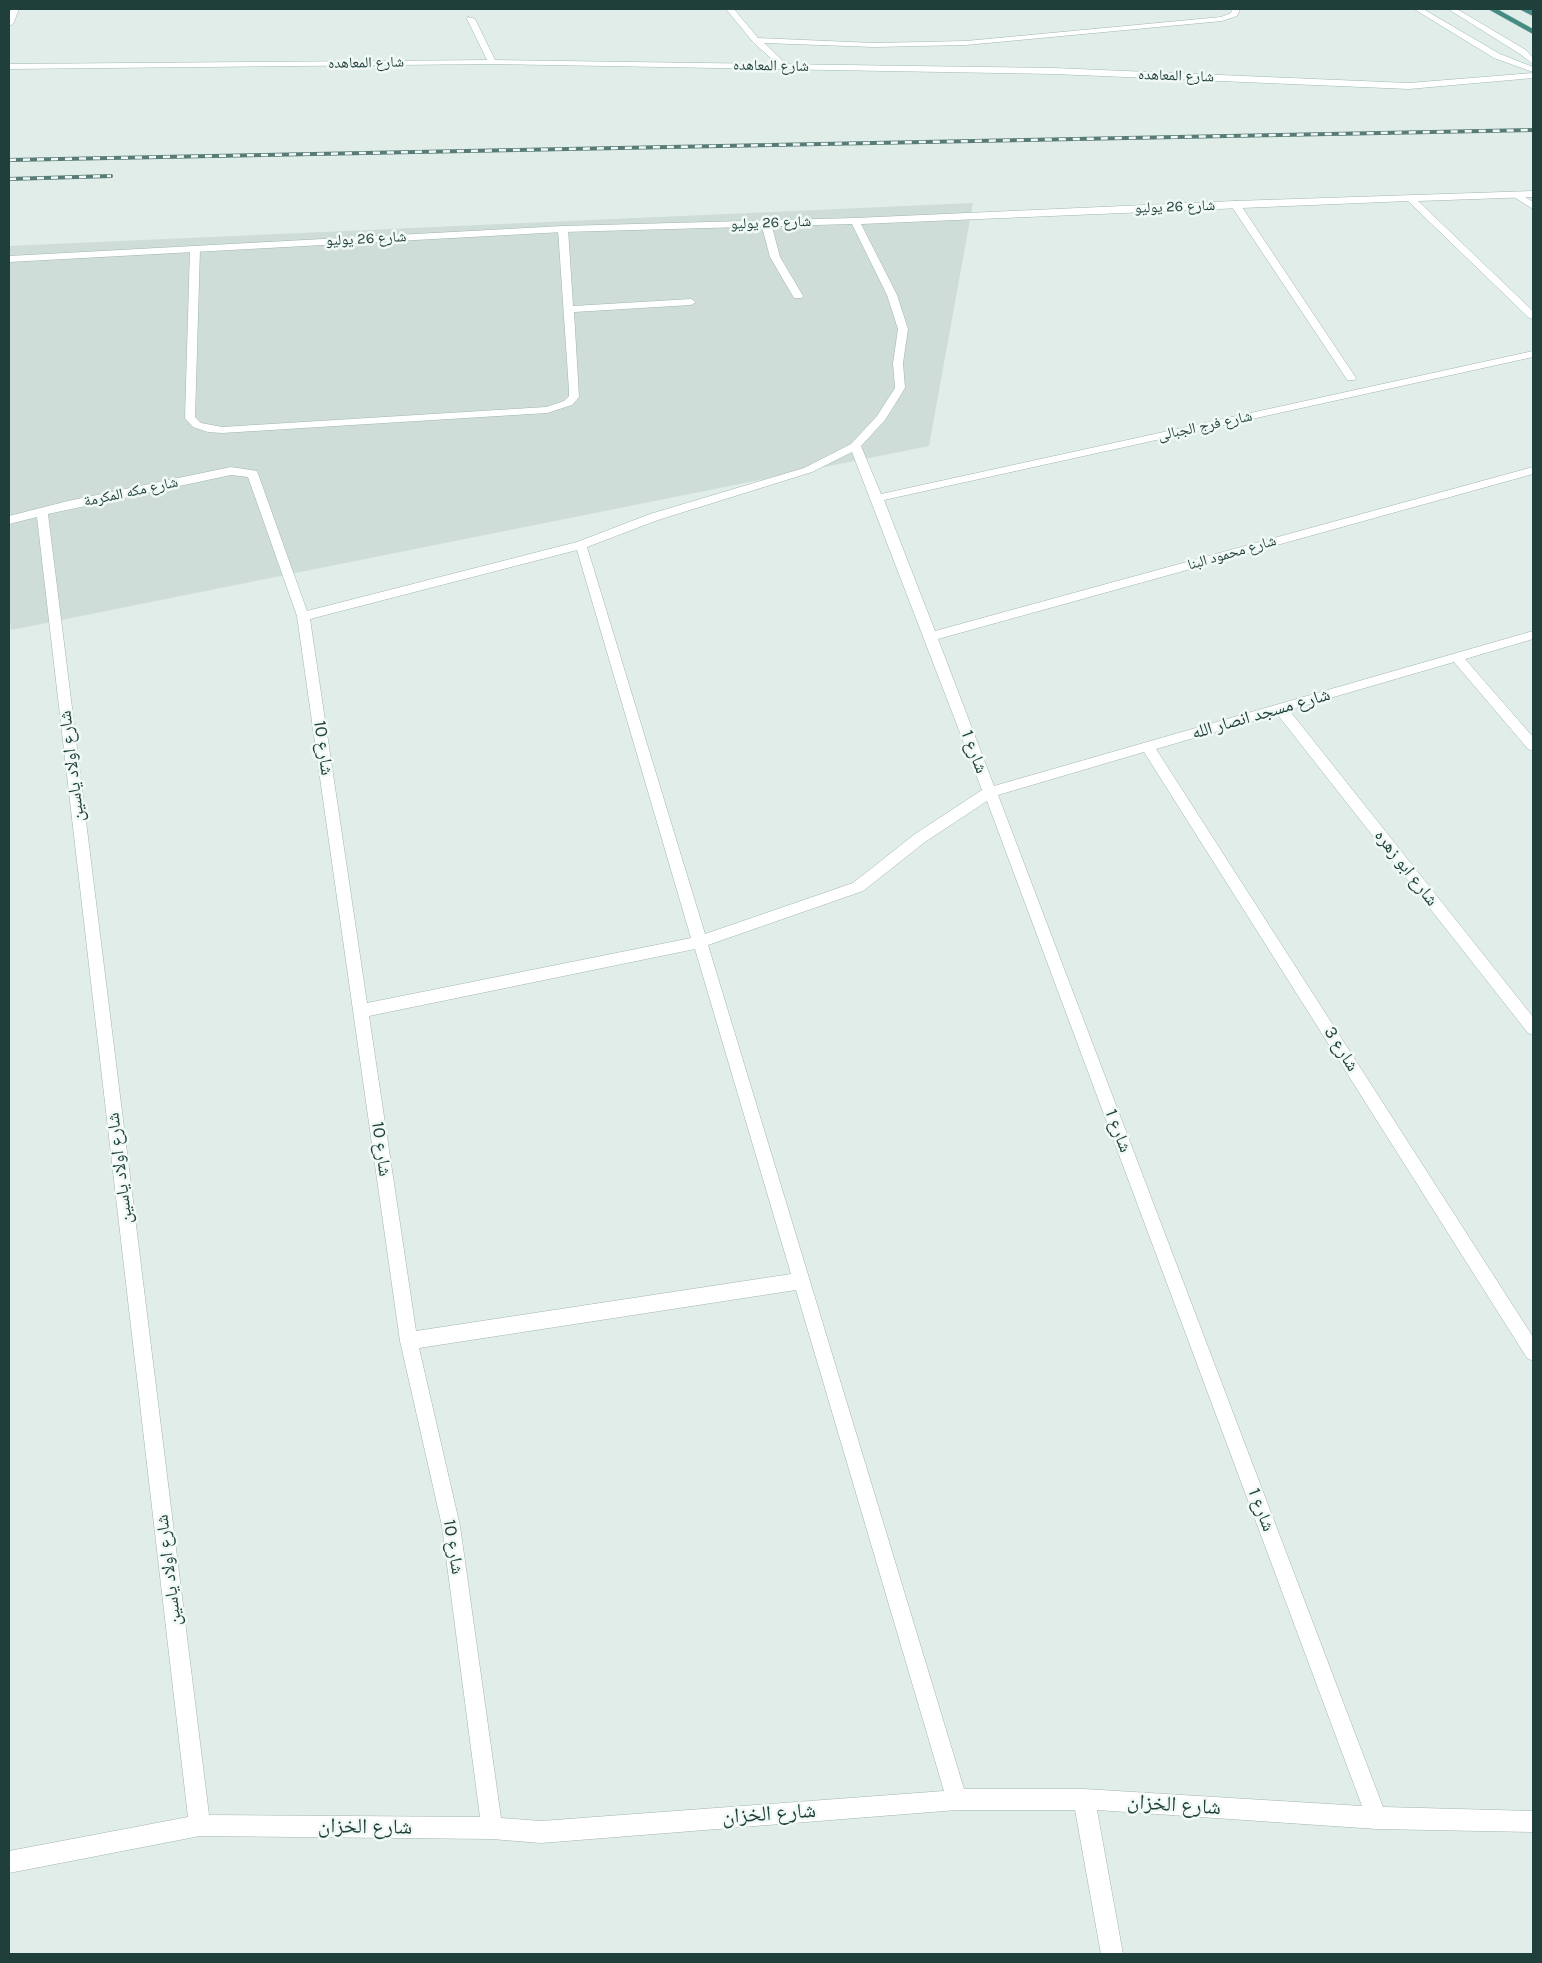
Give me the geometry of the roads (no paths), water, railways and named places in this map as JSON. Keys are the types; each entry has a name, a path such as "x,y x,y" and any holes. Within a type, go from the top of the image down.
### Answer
{"highway":[{"path":"1492,9 1533,32"},
{"path":"1523,9 1533,14"}],"street":[{"path":"9,24 15,9"},
{"path":"730,9 756,40 783,66"},
{"path":"756,40 874,45 966,42 1222,19 1234,14 1236,9"},
{"path":"1418,9 1497,56 1533,70"},
{"path":"1452,9 1523,52 1533,62"},
{"path":"471,19 492,62"},
{"name":"شارع المعاهده","path":"9,67 492,62 1054,71 1409,86 1533,76"},
{"name":"شارع 26 يوليو","path":"9,259 563,228 855,221 1235,204 1533,194"},
{"path":"1517,195 1533,206"},
{"path":"1410,198 1533,316"},
{"path":"1235,204 1351,378"},
{"path":"303,616 581,545 654,517 808,470 855,446 881,418 900,388 898,362 903,329 892,295 855,221"},
{"path":"766,223 775,257 798,296"},
{"path":"195,249 190,418 197,425 208,429 232,429 517,412 558,408 568,403 574,397 563,228"},
{"path":"569,309 691,302"},
{"name":"شارع فرج الجبالى","path":"877,498 1533,354"},
{"name":"شارع 1","path":"855,446 877,498 990,792 1377,1818"},
{"name":"شارع محمود البنا","path":"930,637 1533,470"},
{"name":"شارع مكه المكرمة","path":"9,520 231,471 253,474"},
{"name":"شارع 10","path":"253,474 303,616 410,1340 451,1526 492,1828"},
{"name":"شارع اولاد ياسين","path":"42,512 200,1824"},
{"path":"581,545 957,1800"},
{"name":"شارع مسجد انصار الله","path":"361,1012 699,942 858,887 920,838 990,792 1533,635"},
{"path":"1456,658 1533,746"},
{"name":"شارع ابو زهره","path":"1280,708 1533,1028"},
{"name":"شارع 3","path":"1148,746 1533,1352"},
{"path":"410,1340 801,1281"},
{"path":"1084,1799 1112,1954"},
{"name":"شارع الخزان","path":"9,1862 200,1824 492,1828 541,1832 957,1800 1084,1799 1377,1818 1533,1822"}],"railway":[{"path":"9,160 1533,130"},
{"path":"9,179 111,176"}]}
